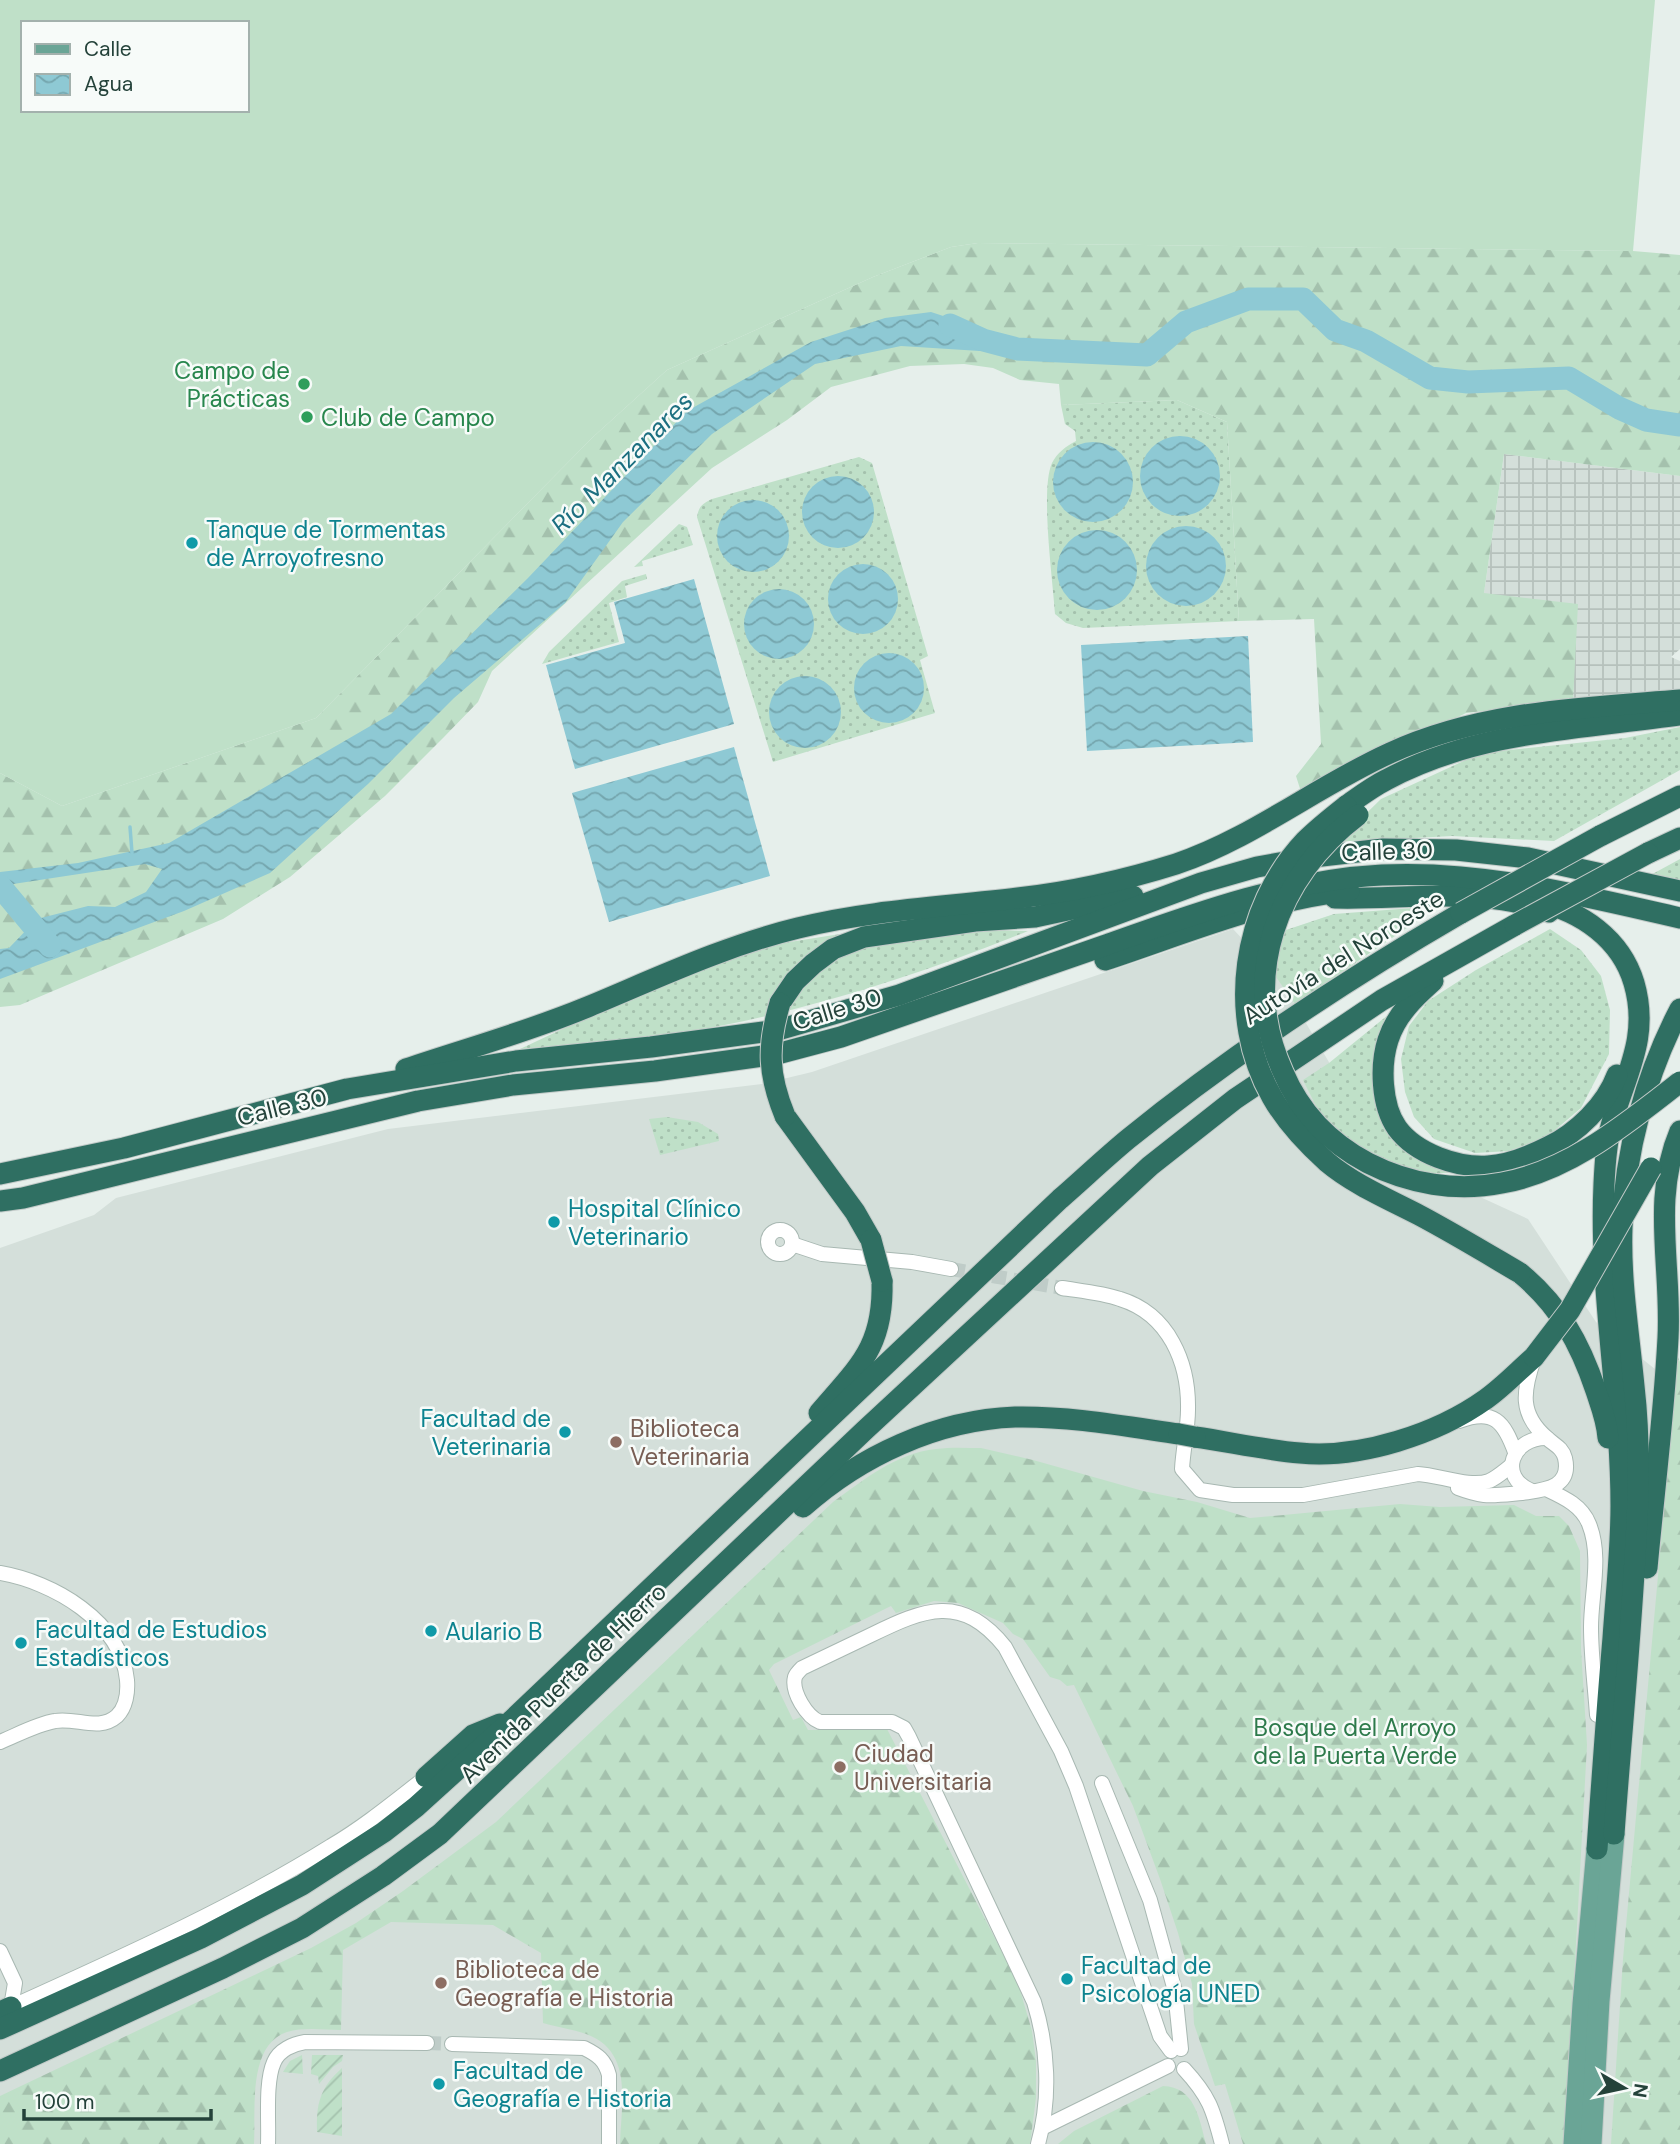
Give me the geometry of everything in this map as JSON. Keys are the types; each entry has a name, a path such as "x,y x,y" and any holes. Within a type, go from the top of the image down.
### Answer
{"highway":[{"path":"347,1089 581,1010 694,962 797,928 847,917 1022,898 1080,888 1173,864 1241,836 1393,751 1465,727 1571,708 1680,700"},
{"path":"1597,1849 1593,1779 1611,1517 1607,1425 1585,1357 1556,1309 1541,1291 1520,1273 1329,1164 1297,1134 1273,1098 1257,1060 1249,1028 1245,982 1250,944 1273,888 1304,842 1352,810 1416,779 1471,758 1637,721 1680,715"},
{"name":"Autovía del Noroeste","path":"1060,1199 1126,1140 1205,1079 1373,964 1600,836 1680,796"},
{"path":"1352,810 1303,870 1288,895 1269,945 1264,984 1266,1022 1275,1056 1289,1085 1303,1109 1345,1150 1388,1173 1417,1182 1472,1187 1503,1183 1560,1163 1603,1140 1680,1083"},
{"path":"1306,898 1407,896 1498,900 1555,915 1573,923 1605,948 1624,985 1629,1008 1625,1056 1615,1080 1602,1101 1565,1139 1514,1161 1489,1167 1462,1166 1444,1159 1410,1141 1397,1128 1386,1096 1385,1058 1388,1040 1395,1024 1418,994 1463,954 1515,925 1648,853 1680,838"},
{"name":"Calle 30","path":"124,1148 347,1089 516,1060 778,1030 899,995 1201,883 1257,867 1313,857 1383,849 1457,850 1528,858 1680,891"},
{"name":"Calle 30","path":"0,1201 23,1199 418,1101 513,1086 655,1072 777,1055 841,1037 1224,904 1315,881 1384,875 1463,876 1534,887 1680,918"},
{"path":"746,1498 869,1351 883,1308 882,1281 871,1240 855,1212 785,1116 776,1095 770,1053 771,1031 780,1003 795,981 833,949 864,937 975,921 1035,917 1201,883"},
{"path":"841,1037 866,1038 1243,915 1306,898 1346,892 1445,889 1500,894 1552,905 1598,929 1614,944 1627,964 1634,984 1639,1022 1635,1057 1611,1124 1605,1161 1604,1275 1616,1393 1621,1508 1597,1849"},
{"name":"Avenida Puerta de Hierro","path":"0,2071 223,1968 302,1928 383,1877 440,1835 1085,1224 1150,1166 1235,1099 1382,1000 1463,954"},
{"path":"1614,1834 1638,1495 1635,1390 1624,1288 1622,1228 1628,1162 1638,1118 1651,1075 1680,1009"},
{"path":"657,1629 704,1600 826,1488 868,1461 921,1436 967,1423 1035,1417 1085,1420 1302,1453 1337,1453 1428,1432 1485,1399 1534,1357 1570,1310 1651,1168 1680,1124"},
{"path":"1614,1834 1625,1780 1665,1385 1668,1336 1664,1220 1666,1175 1680,1131"},
{"path":"1,1160 61,1150 124,1148"},
{"path":"0,1174 124,1148"},
{"path":"0,1210 23,1199"},
{"name":"Avenida Puerta de Hierro","path":"0,2029 201,1938 302,1885 395,1824 512,1720 1060,1199"},
{"path":"426,1777 473,1735 512,1720"}],"main road":[{"path":"1591,2144 1599,2001 1614,1834"},
{"path":"1574,2144 1597,1849"}],"street":[{"path":"792,1244 822,1254 912,1262 951,1269"},
{"path":"1062,1288 1110,1296 1134,1304 1151,1315 1165,1330 1183,1365 1188,1384 1188,1414 1182,1469 1200,1490 1233,1495 1303,1495 1398,1476 1436,1475 1475,1483 1487,1482 1514,1459 1523,1443 1535,1438 1547,1438"},
{"path":"1534,1357 1524,1387 1526,1405 1533,1422 1558,1446 1564,1457 1565,1471 1559,1482 1548,1490"},
{"path":"1428,1432 1468,1417 1489,1418 1500,1422 1507,1431 1516,1478 1520,1484 1532,1491"},
{"path":"1398,1476 1443,1483 1484,1495 1548,1490 1575,1504 1589,1524 1594,1545 1591,1630 1597,1715"},
{"path":"0,1573 18,1576 62,1595 94,1619 118,1651 128,1687 122,1709 116,1717 101,1724 54,1721 0,1742"},
{"path":"1038,2144 1046,2101 1045,2065 1040,2021 1034,2002 909,1737 904,1728 892,1722 820,1722 813,1719 794,1688 795,1676 802,1668 914,1615 929,1611 950,1611 964,1615 994,1634 1005,1647 1061,1751 1076,1786 1160,2036 1188,2058 1184,2069"},
{"name":"Avenida Puerta de Hierro","path":"5,2010 194,1921 293,1868 374,1818 426,1777"},
{"path":"1102,1783 1150,1900 1175,1991 1176,2050"},
{"path":"0,1951 15,1983 26,1990 42,1993"},
{"path":"5,2010 15,1983"},
{"path":"268,2144 270,2075 275,2059 287,2048 306,2042 427,2043"},
{"path":"452,2044 584,2048 598,2055 606,2065 609,2076 609,2144"},
{"path":"1176,2050 1166,2057 1168,2066 1177,2071 1184,2069"},
{"path":"1042,2128 1168,2066"},
{"path":"1184,2069 1203,2089 1222,2144"}],"shaded area":[{"path":"1504,454 1680,476 1680,649 1671,657 1680,661 1680,691 1573,701 1484,593"},
{"name":"Ciudad Universitaria","path":"1233,929 1280,979 1373,1137 1430,1174 1528,1219 1596,1322 1680,1389 1680,2144 0,2144 0,1248 94,1215 116,1198 388,1129 762,1084 812,1072"}],"green space":[{"name":"Club de Campo","path":"0,0 1655,0 1633,251 978,243 951,247 873,277 667,370 593,437 316,718 62,806 0,773"},
{"path":"978,243 1633,251 1680,255 1680,476 1504,454 1484,593 1578,604 1573,701 1466,713 1302,795 1296,776 1321,744 1314,619 1239,621 1227,422 1177,400 1061,405 1059,384 1020,380 993,368 964,364 910,366 831,387 787,420 712,468 492,671 478,702 385,796 290,877 223,919 20,1005 0,1007 0,773 62,806 316,718 593,437 667,370 873,277 951,247"},
{"path":"1177,400 1227,422 1239,621 1083,628 1066,623 1055,614 1047,514 1052,463 1062,450 1076,441 1075,431 1065,424 1061,405"},
{"path":"859,457 872,463 928,656 920,660 935,713 773,762 697,517 698,513 706,502 712,499"},
{"path":"679,524 687,527 693,545 642,561 643,566 634,567"},
{"path":"646,574 647,579 625,586 627,597 609,603 619,642 542,664 549,652 622,581"},
{"path":"1680,727 1680,770 1554,841 1452,836 1337,842 1381,799 1481,753 1625,738"},
{"path":"1680,859 1680,883 1647,877"},
{"path":"1439,906 1295,1004 1269,967 1280,932 1334,914"},
{"path":"885,927 1028,931 857,992 769,1015 660,1036 520,1049 684,972 764,946"},
{"path":"1550,929 1581,950 1601,976 1610,1010 1609,1054 1581,1108 1547,1137 1509,1151 1475,1153 1434,1139 1414,1117 1405,1092 1401,1059 1409,1026 1428,1001 1476,970"},
{"path":"1399,1006 1384,1112 1422,1150 1481,1170 1430,1174 1368,1158 1324,1122 1303,1080 1329,1063"},
{"path":"667,1117 698,1122 718,1134 719,1141 660,1155 649,1119"},
{"path":"1678,1357 1680,2144 1611,2144 1623,1959"},
{"name":"Bosque del Arroyo de la Puerta Verde","path":"981,1448 1143,1491 1197,1502 1250,1518 1400,1504 1440,1507 1514,1505 1536,1516 1559,1516 1569,1526 1580,1551 1581,1649 1587,1745 1565,2144 1243,2144 1225,2084 1215,2086 1194,2024 1192,1984 1160,1879 1133,1806 1074,1685 1067,1686 1050,1677 1023,1639 1013,1634 1003,1623 958,1603 934,1601 896,1613 891,1606 774,1664 769,1670 793,1720 801,1717 808,1730 887,1729 1018,1983 1032,2031 1036,2061 1036,2098 1030,2144 620,2144 622,2096 618,2066 612,2053 601,2042 581,2032 543,2023 541,1953 493,1925 391,1922 343,1950 341,2030 294,2030 274,2039 265,2050 256,2080 254,2144 0,2144 0,2096 311,1948 356,1923 403,1891 496,1822 833,1502 881,1469 907,1456 936,1449"},
{"path":"302,2055 303,2074 283,2072 290,2061"},
{"path":"312,2055 343,2055 342,2061 333,2067 319,2084 318,2076 311,2074"},
{"path":"342,2068 342,2136 317,2132 317,2113 324,2089"},
{"path":"1163,2086 1174,2088 1189,2098 1198,2114 1206,2144 1058,2144 1074,2131"}],"water":[{"path":"931,312 977,327 980,351 901,346 815,364 712,434 623,522 565,603 454,698 368,784 270,873 184,911 0,979 0,949 9,948 37,919 88,906 115,907 146,892 162,869 145,864 0,886 0,872 78,863 169,843 391,714 528,578 687,411 811,342 885,318"},
{"path":"1180,436 1195,439 1208,448 1217,461 1220,476 1217,491 1208,504 1195,513 1180,516 1165,513 1152,504 1143,491 1140,476 1143,461 1152,448 1165,439"},
{"path":"1093,442 1108,445 1121,454 1130,467 1133,482 1130,497 1121,510 1108,519 1093,522 1078,519 1065,510 1056,497 1053,482 1056,467 1065,454 1078,445"},
{"path":"838,476 858,482 868,492 874,512 868,532 858,542 838,548 818,542 808,532 802,512 808,492 818,482"},
{"path":"753,500 773,506 783,516 789,536 783,556 773,566 753,572 733,566 723,556 717,536 723,516 733,506"},
{"path":"1186,526 1201,529 1214,538 1223,551 1226,566 1223,581 1214,594 1201,603 1186,606 1171,603 1158,594 1149,581 1146,566 1149,551 1158,538 1171,529"},
{"path":"1097,530 1112,533 1125,542 1134,555 1137,570 1134,585 1125,598 1112,607 1097,610 1082,607 1069,598 1060,585 1057,570 1060,555 1069,542 1082,533"},
{"path":"856,564 870,564 883,569 893,579 898,599 893,619 883,629 870,634 856,634 843,629 833,619 828,606 828,592 833,579 843,569"},
{"path":"694,579 734,724 575,769 546,665 625,643 614,602"},
{"path":"772,589 786,589 799,594 809,604 814,624 809,644 799,654 786,659 772,659 759,654 749,644 744,631 744,617 749,604 759,594"},
{"path":"1248,636 1253,742 1087,751 1081,645"},
{"path":"882,653 896,653 909,658 919,668 924,688 919,708 909,718 896,723 882,723 869,718 859,708 854,695 854,681 859,668 869,658"},
{"path":"805,676 825,682 835,692 841,712 835,732 825,742 805,748 785,742 775,732 769,712 775,692 785,682"},
{"path":"734,747 770,876 609,922 572,793"}],"waterway":[{"name":"Río Manzanares","path":"950,325 983,340 1017,349 1147,355 1186,322 1248,299 1303,299 1335,330 1366,341 1430,378 1468,382 1569,378 1619,408 1646,420 1680,425"},
{"path":"130,827 132,853"},
{"name":"Río Manzanares","path":"0,886 50,946"}],"tunnel":[{"path":"951,1269 1062,1288"},
{"path":"427,2043 452,2044"}],"place":[{"name":"Campo de Prácticas","path":"304,384"},
{"name":"Club de Campo","path":"307,417"},
{"name":"Tanque de Tormentas de Arroyofresno","path":"192,543"},
{"name":"Hospital Clínico Veterinario","path":"554,1222"},
{"name":"Facultad de Veterinaria","path":"565,1432"},
{"name":"Biblioteca Veterinaria","path":"616,1442"},
{"name":"Aulario B","path":"431,1631"},
{"name":"Facultad de Estudios Estadísticos","path":"21,1643"},
{"name":"Ciudad Universitaria","path":"840,1767"},
{"name":"Facultad de Psicología UNED","path":"1067,1979"},
{"name":"Biblioteca de Geografía e Historia","path":"441,1983"},
{"name":"Facultad de Geografía e Historia","path":"439,2084"}]}
